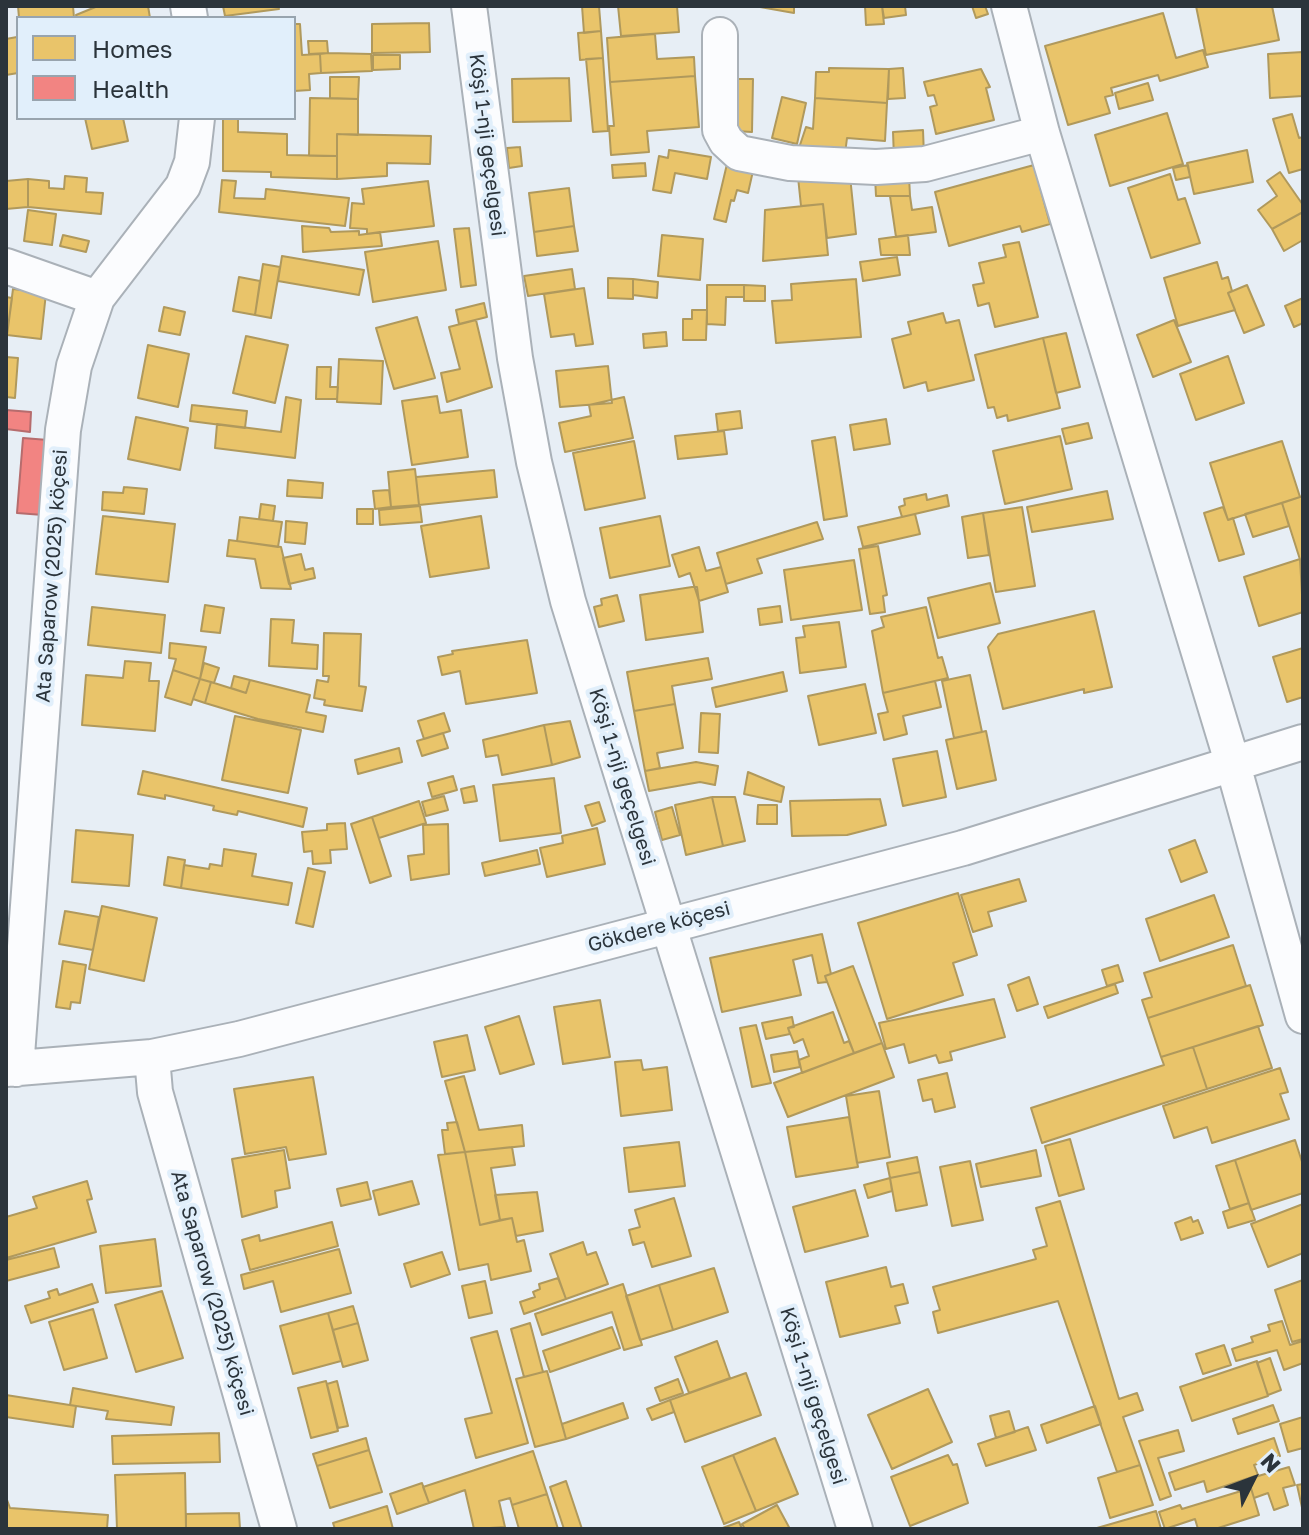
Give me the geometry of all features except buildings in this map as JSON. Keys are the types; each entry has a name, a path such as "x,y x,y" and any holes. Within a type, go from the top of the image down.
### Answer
{"street":[{"name":"Köşi 1-nji geçelgesi","path":"469,6 505,291 534,462 568,601 667,925 693,996 792,1330 855,1529"},
{"path":"1009,6 1042,133 1233,765 1303,1016"},
{"path":"720,35 720,130 739,153 790,163 876,167 925,164 1042,133"},
{"name":"Ata Saparow (2025) köçesi","path":"11,1069 63,430 74,366 97,298 183,186 192,162 197,120"},
{"path":"6,266 97,298"},
{"name":"Gökdere köçesi","path":"11,1069 152,1057 239,1039 963,848 1303,742"},
{"name":"Ata Saparow (2025) köçesi","path":"152,1057 155,1092 279,1529"}]}
